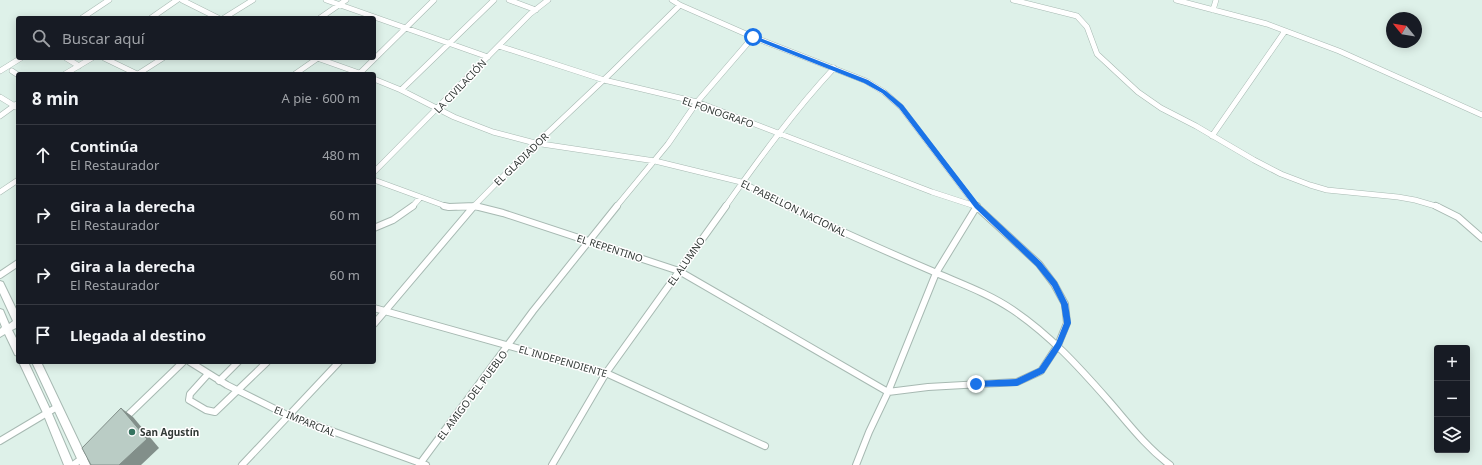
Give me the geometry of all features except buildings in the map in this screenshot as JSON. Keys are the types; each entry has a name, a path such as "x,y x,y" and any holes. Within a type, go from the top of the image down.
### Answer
{"main road":[{"path":"0,284 16,319"},
{"path":"0,312 4,331 16,349"},
{"path":"4,331 16,324"},
{"path":"24,364 47,412 69,465"},
{"path":"38,364 83,462"}],"street":[{"path":"85,16 109,0"},
{"path":"154,16 177,0"},
{"path":"182,0 214,16"},
{"path":"227,16 254,0"},
{"path":"326,0 368,16"},
{"path":"323,16 346,0"},
{"path":"376,57 434,0"},
{"path":"401,90 494,0"},
{"path":"509,0 536,10"},
{"name":"LA CIVILACIÓN","path":"376,170 499,46 548,0"},
{"path":"672,0 680,5 753,37 866,81 884,92 901,107 977,206 1039,264 1054,284 1064,304 1068,323 1058,345 1041,371 1017,382 928,387 888,392"},
{"path":"1013,0 1077,16 1084,20 1088,27 1095,51 1111,68 1136,89 1166,112 1212,136 1260,164 1296,180 1320,188 1403,198 1429,203 1450,211 1482,238"},
{"path":"1176,0 1267,24 1286,31 1339,51 1482,115"},
{"path":"1213,10 1216,0"},
{"name":"EL GLADIADOR","path":"376,322 474,206 535,143 557,125 604,80 658,24 680,5"},
{"path":"376,19 488,57"},
{"path":"1212,136 1286,31"},
{"path":"655,161 697,102 753,37"},
{"name":"EL FONOGRAFO","path":"499,46 604,80 697,102 932,192 977,206"},
{"path":"0,71 18,60"},
{"path":"69,60 79,66"},
{"path":"68,72 89,60"},
{"path":"108,60 134,72"},
{"path":"141,72 160,60"},
{"path":"298,72 314,60"},
{"path":"322,60 355,72"},
{"path":"362,72 373,60"},
{"name":"EL ALUMNO","path":"552,465 606,373 742,182 809,95 834,68"},
{"path":"12,71 16,74"},
{"name":"EL PABELLON NACIONAL","path":"376,80 401,90 438,109 493,132 535,143 655,161 742,182 827,225 973,288 997,300 1058,345 1108,400 1132,430 1158,456 1170,465"},
{"path":"0,96 16,105"},
{"path":"0,116 16,107"},
{"name":"EL AMIGO DEL PUEBLO","path":"422,464 533,311 589,240 655,161"},
{"path":"0,192 16,181"},
{"name":"EL REPENTINO","path":"376,181 419,198 449,207 474,206 503,213 589,240 679,271 888,392"},
{"path":"376,227 404,213 414,205 419,198"},
{"path":"856,465 869,432 888,392 936,273 977,206"},
{"path":"0,275 16,264"},
{"name":"EL INDEPENDIENTE","path":"376,309 606,373 766,446"},
{"path":"117,426 181,364"},
{"name":"EL IMPARCIAL","path":"193,364 219,381 289,415 344,437 422,464"},
{"path":"219,381 236,364"},
{"path":"208,374 190,394 189,400 206,410 215,412 265,364"},
{"path":"242,465 336,364"},
{"path":"0,441 57,407"},
{"path":"72,465 83,462 92,450"}],"place":[{"name":"San Agustín","path":"132,432"}],"route":[{"path":"753,37 866,81 884,92 901,107 977,206 988,218 1039,264 1054,284 1064,304 1068,323 1058,345 1041,371 1017,382 976,384"}]}
